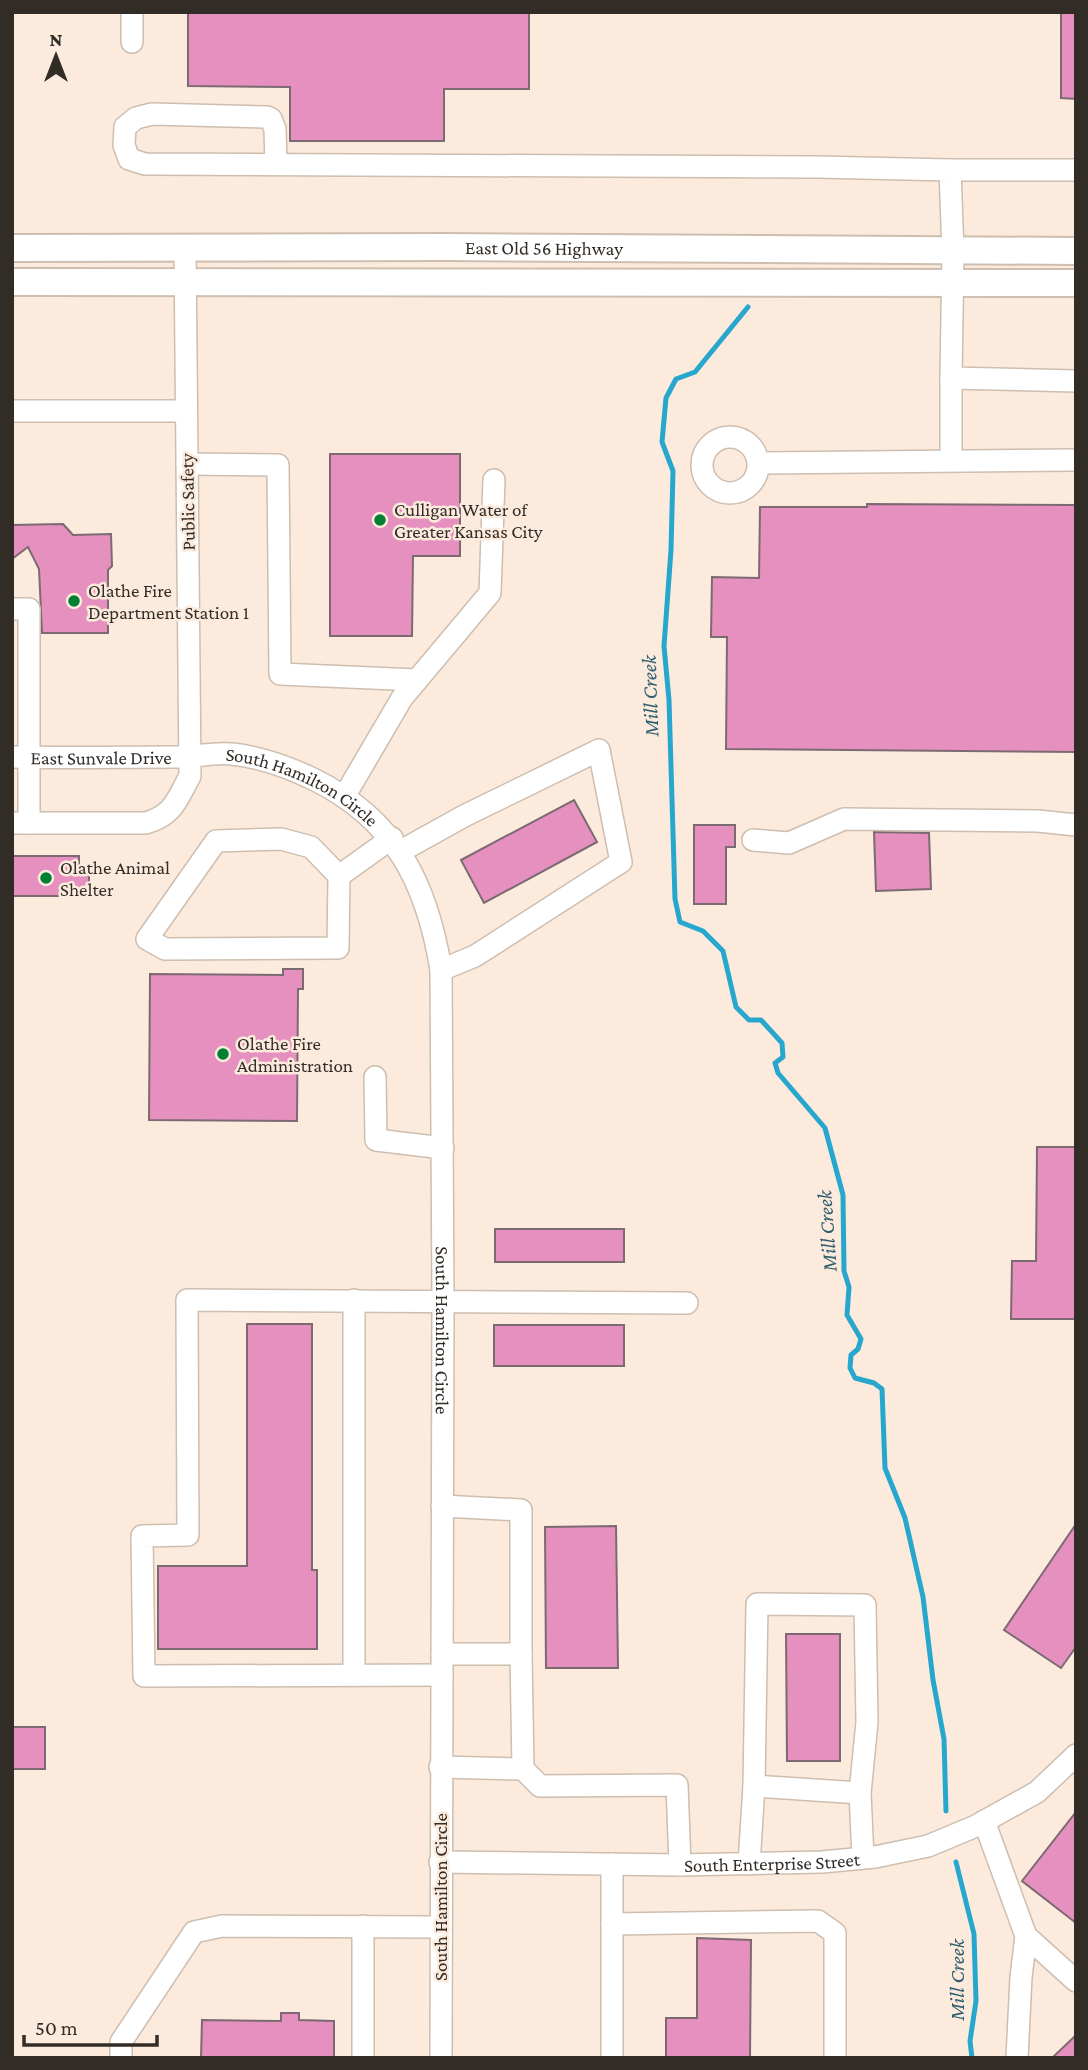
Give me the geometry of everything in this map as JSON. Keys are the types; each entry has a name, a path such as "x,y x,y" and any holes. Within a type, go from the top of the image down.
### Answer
{"main road":[{"name":"East Old 56 Highway","path":"12,248 444,247 1076,251"},
{"name":"East Old 56 Highway","path":"12,282 1076,284"}],"street":[{"path":"132,12 132,42"},
{"path":"275,164 275,129 271,119 267,117 152,114 136,118 125,127 124,145 130,159 145,164 804,166 1076,170"},
{"path":"950,170 953,251 951,460"},
{"name":"Public Safety","path":"21,823 146,824 171,811 190,775 185,248"},
{"path":"951,378 1076,382"},
{"path":"12,411 186,411"},
{"path":"758,463 1076,460"},
{"path":"187,464 278,465 280,674 417,680"},
{"path":"344,797 402,698 490,593 494,480"},
{"path":"12,609 29,609 20,669 21,823"},
{"path":"340,876 396,845 464,816 599,750 621,862 475,956 441,970"},
{"name":"South Hamilton Circle","path":"191,757 230,754 261,760 297,772 344,797 368,814 396,845 425,899 435,933 441,970 443,1148 441,2058"},
{"name":"East Sunvale Drive","path":"20,757 191,757"},
{"path":"753,840 789,843 844,819 1038,821 1076,825"},
{"path":"281,839 310,847 340,876 338,948 165,949 146,939 216,841 281,839"},
{"path":"375,1077 376,1140 443,1148"},
{"path":"521,1654 354,1675 144,1676 142,1536 188,1535 187,1300 687,1303"},
{"path":"354,1300 354,1675"},
{"path":"442,1506 520,1510 523,1769"},
{"path":"749,1864 754,1786 757,1604 865,1605 867,1721 860,1793 863,1858"},
{"name":"South Enterprise Street","path":"440,1863 680,1865 822,1863 863,1858 928,1846 984,1821 1037,1792 1076,1755"},
{"path":"440,1766 523,1769 540,1786 677,1785 680,1865"},
{"path":"754,1786 860,1793"},
{"path":"984,1821 1026,1936 1017,2058"},
{"path":"611,2058 612,1864"},
{"path":"612,1923 818,1921 835,1933 835,2058"},
{"path":"121,2058 121,2042 194,1932 222,1926 440,1927"},
{"path":"363,1926 363,2058"},
{"path":"1026,1936 1076,1980"}],"building":[{"path":"188,12 529,12 529,89 444,89 444,141 290,141 290,87 188,86"},
{"path":"1061,12 1076,12 1076,99 1061,98"},
{"path":"330,454 460,454 460,556 413,556 412,636 330,636"},
{"path":"867,504 1076,505 1076,752 726,749 727,637 711,637 712,577 759,578 760,507 867,507"},
{"name":"Olathe Fire Department Station 1","path":"63,524 73,535 111,534 108,633 42,633 39,569 28,547 12,559 12,525"},
{"path":"574,800 597,842 484,903 461,860"},
{"path":"694,825 735,825 735,847 726,847 726,904 694,904"},
{"path":"874,832 929,833 931,889 876,891"},
{"name":"Olathe Animal Shelter","path":"12,856 79,856 79,867 89,867 89,888 79,889 79,896 12,896"},
{"name":"Olathe Fire Administration","path":"283,969 303,969 303,989 298,989 297,1121 149,1120 150,974 283,975"},
{"path":"1037,1147 1076,1147 1076,1319 1011,1319 1012,1261 1036,1261"},
{"path":"495,1229 624,1229 624,1262 495,1262"},
{"path":"247,1324 312,1324 312,1570 317,1570 317,1649 158,1649 158,1566 247,1566"},
{"path":"494,1325 624,1325 624,1366 494,1366"},
{"path":"1076,1524 1076,1647 1061,1668 1004,1630"},
{"path":"616,1526 618,1668 546,1668 545,1527"},
{"path":"786,1634 840,1634 840,1761 787,1761"},
{"path":"12,1727 45,1727 45,1769 12,1769"},
{"path":"1076,1812 1076,1923 1022,1881"},
{"path":"697,1938 751,1940 750,2058 666,2058 666,2018 697,2018"},
{"path":"281,2013 299,2013 299,2020 334,2021 334,2058 201,2058 202,2020 281,2021"},
{"path":"1076,2035 1076,2058 1052,2058"}],"waterway":[{"name":"Mill Creek","path":"748,307 695,372 676,379 666,398 662,442 673,471 664,646 669,700 675,899 680,922 703,931 723,951 736,1007 749,1020 761,1020 782,1043 783,1057 775,1063 778,1073 825,1128 843,1195 844,1271 849,1287 847,1315 861,1339 858,1349 851,1355 850,1368 855,1378 874,1383 882,1389 885,1468 905,1518 923,1597 933,1680 944,1739 946,1811"},
{"name":"Mill Creek","path":"956,1862 974,1934 976,2001 970,2041 972,2058"}],"place":[{"name":"Culligan Water of Greater Kansas City","path":"380,520"},
{"name":"Olathe Fire Department Station 1","path":"74,601"},
{"name":"Olathe Animal Shelter","path":"46,878"},
{"name":"Olathe Fire Administration","path":"223,1054"}]}
